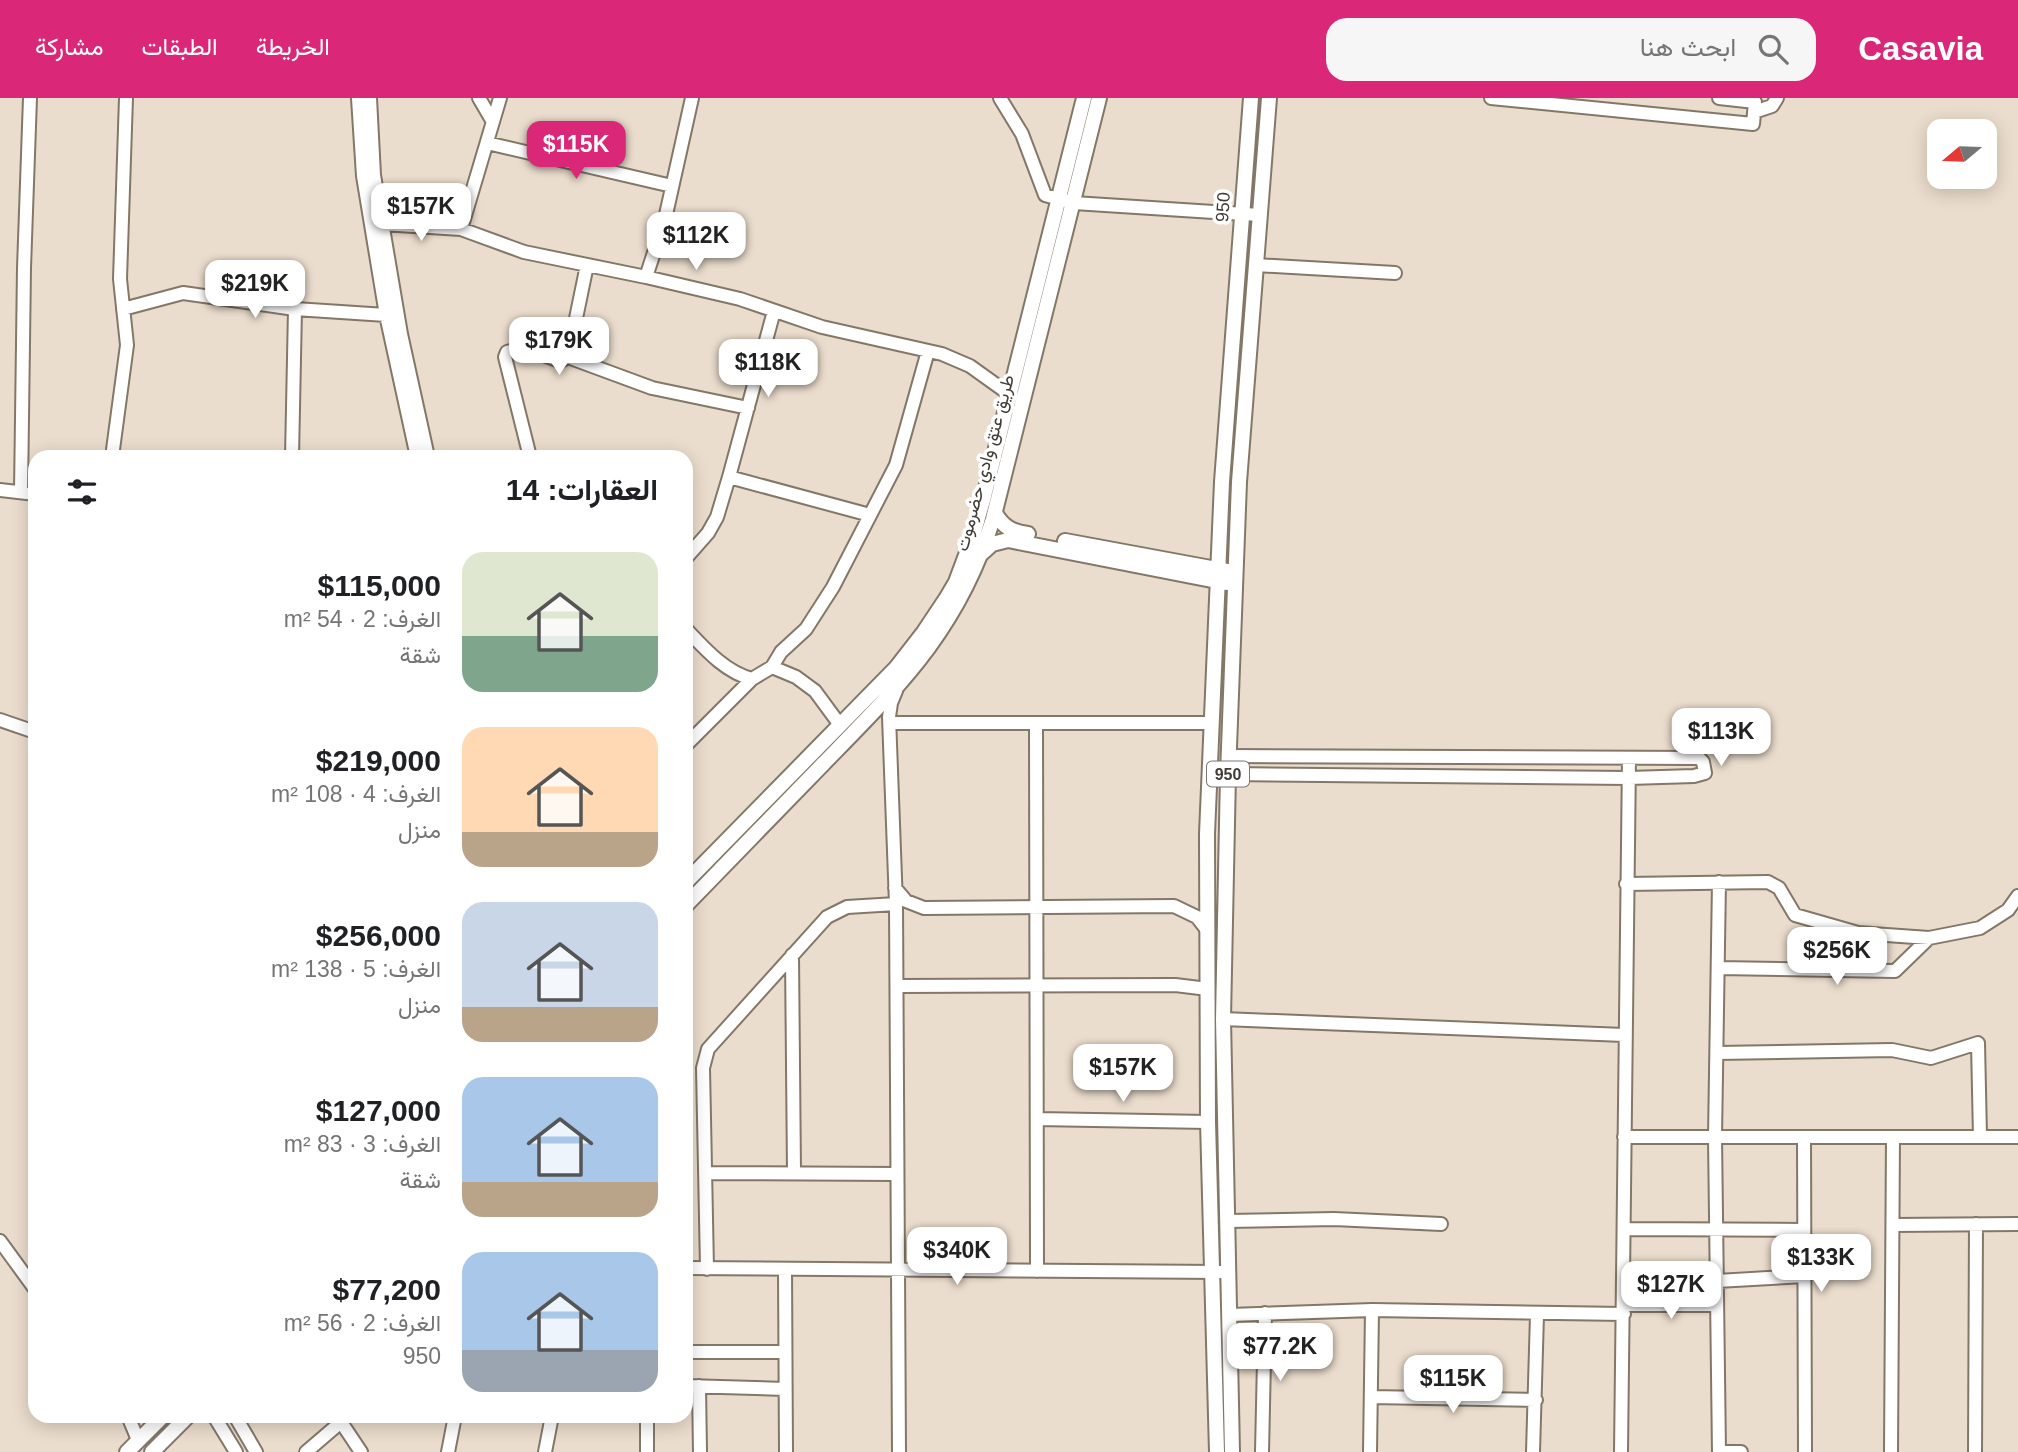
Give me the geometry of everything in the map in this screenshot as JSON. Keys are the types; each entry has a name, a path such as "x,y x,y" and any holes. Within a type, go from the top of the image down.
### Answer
{"main road":[{"name":"طريق عتق وادي حضرموت","path":"693,898 897,689 937,626 967,552 983,500 1084,98"},
{"name":"طريق عتق وادي حضرموت","path":"693,875 937,626 963,594 995,513 1099,98"},
{"name":"950","path":"1217,1452 1208,1122 1207,834 1218,575 1251,98"},
{"name":"950","path":"1232,1452 1223,1019 1228,774 1239,482 1269,98"},
{"path":"995,513 1002,524 1016,532 1218,575"},
{"path":"981,554 992,544 1008,540 1235,578"},
{"path":"142,1447 158,1423"},
{"path":"142,1447 178,1423"}],"street":[{"path":"21,492 24,268 30,98"},
{"path":"113,450 127,345 120,279 126,98"},
{"path":"358,98 363,176 386,314 415,450"},
{"path":"370,98 374,175 401,334 426,450"},
{"path":"480,98 493,122"},
{"path":"461,229 500,98"},
{"path":"646,276 665,219 692,98"},
{"path":"1000,98 1022,134 1045,195 1073,203 1260,215"},
{"path":"1491,98 1753,124 1755,102 1719,98"},
{"path":"1754,112 1772,106 1777,98"},
{"path":"487,143 672,186"},
{"path":"382,224 461,229 524,252 646,276 740,299 822,327 942,354 971,366 1009,394"},
{"path":"1256,264 1395,272"},
{"path":"528,450 505,361 507,352 531,351 561,361 568,357 587,265"},
{"path":"123,309 183,293 295,309 386,314"},
{"path":"292,450 295,309"},
{"path":"693,550 718,517 774,311"},
{"path":"693,738 752,679 772,667 781,652 806,629 826,597 896,465 928,351"},
{"path":"568,357 652,387 748,408"},
{"path":"729,477 870,515"},
{"path":"0,490 28,494"},
{"path":"693,637 705,650 737,675 752,679"},
{"path":"772,667 796,677 815,691 840,725"},
{"path":"897,689 891,703 890,727 896,904 899,1452"},
{"path":"0,720 28,730"},
{"path":"863,724 879,723 890,727 1212,723"},
{"path":"1036,724 1037,1271"},
{"path":"1228,774 1629,778 1694,776 1705,773 1703,762 1699,758 1229,756"},
{"path":"1621,1452 1629,758"},
{"path":"1719,882 1715,1137 1719,1452 1741,1452"},
{"path":"1626,884 1768,882 1779,888 1795,915 1858,933 1929,938 1980,928 2008,910 2018,896"},
{"path":"895,888 906,901 924,908 1174,906 1197,917 1207,930"},
{"path":"707,1269 703,1068 705,1055 712,1043 827,917 854,905 896,904"},
{"path":"1718,968 1895,971 1929,938"},
{"path":"792,955 794,1173"},
{"path":"897,986 1175,985 1208,989"},
{"path":"1223,1019 1624,1035"},
{"path":"1717,1053 1892,1050 1931,1058 1978,1043 1980,1137"},
{"path":"1037,1119 1208,1122"},
{"path":"1624,1137 2018,1137"},
{"path":"1804,1137 1805,1452"},
{"path":"1891,1452 1893,1137"},
{"path":"705,1173 897,1174"},
{"path":"1227,1221 1334,1219 1441,1224"},
{"path":"1975,1452 1976,1224"},
{"path":"1893,1225 2018,1224"},
{"path":"1624,1229 1804,1230"},
{"path":"0,1241 5,1259 28,1282"},
{"path":"693,1268 1228,1272"},
{"path":"785,1269 786,1452"},
{"path":"1717,1281 1804,1276"},
{"path":"1230,1315 1372,1310 1537,1315 1717,1305"},
{"path":"1370,1452 1372,1310"},
{"path":"1262,1452 1265,1313"},
{"path":"1533,1452 1537,1315"},
{"path":"693,1352 784,1352"},
{"path":"700,1452 693,1386 785,1389"},
{"path":"1371,1397 1536,1400"},
{"path":"131,1423 142,1447"},
{"path":"218,1423 236,1452"},
{"path":"239,1423 256,1452"},
{"path":"306,1452 339,1423"},
{"path":"346,1423 361,1452"},
{"path":"448,1452 453,1423"},
{"path":"545,1452 551,1423"},
{"path":"647,1423 648,1452"}]}
